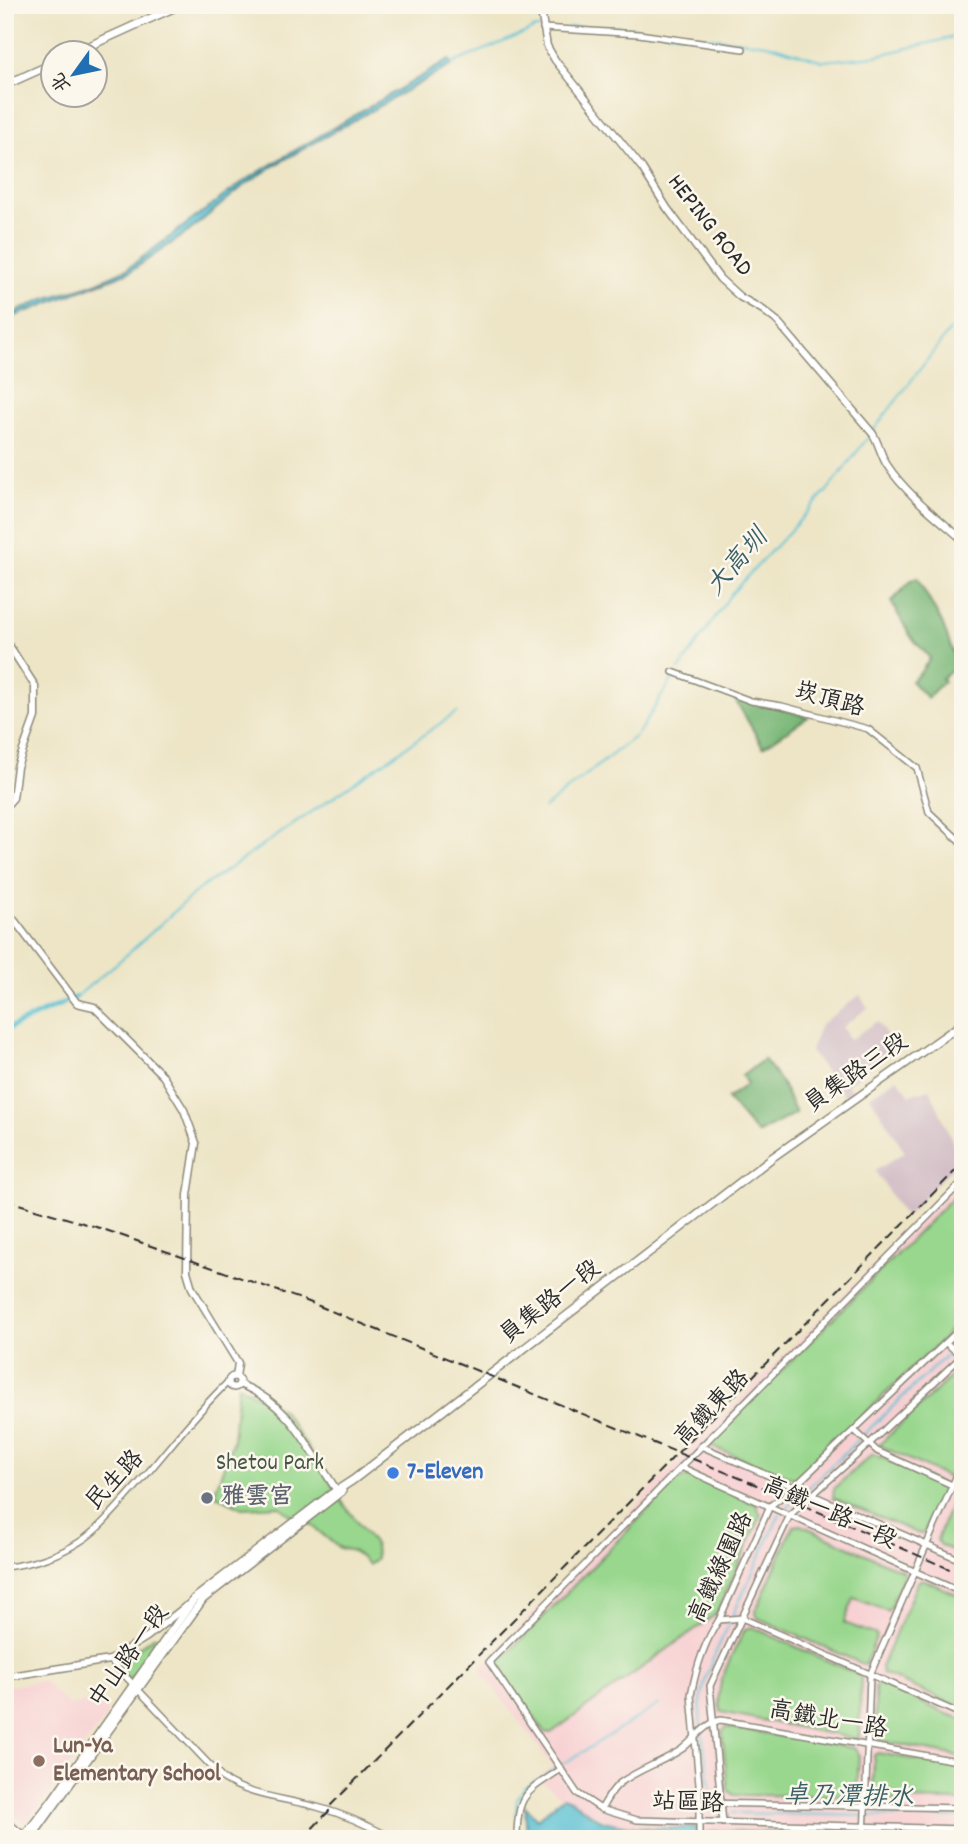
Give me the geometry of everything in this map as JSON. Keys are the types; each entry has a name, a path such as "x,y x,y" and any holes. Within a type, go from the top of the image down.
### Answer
{"main road":[{"path":"107,38 180,5"},
{"path":"5,85 38,70"},
{"name":"員集路三段","path":"773,1157 963,1023"},
{"name":"員集路一段","path":"199,1599 773,1157"},
{"name":"中山路一段","path":"27,1838 199,1599"}],"street":[{"name":"HEPING ROAD","path":"540,5 547,46 555,60 642,168 667,208 720,279 740,297 777,321 872,432 881,448 885,463 963,540"},
{"path":"543,27 639,34 743,49"},
{"path":"5,639 35,686 35,717 16,767 13,798 5,807"},
{"name":"崁頂路","path":"673,672 751,701 782,706 868,729 917,768 929,812 963,844"},
{"path":"5,908 76,1002 94,1007 163,1076 184,1110 196,1143 188,1195 187,1271 192,1288 238,1363 238,1381 233,1387 229,1382"},
{"name":"高鐵東路","path":"489,1662 962,1183"},
{"name":"高鐵綠園路","path":"699,1839 700,1803 691,1695 709,1634 719,1620 770,1506 793,1488 963,1326"},
{"path":"946,1343 962,1356"},
{"name":"高鐵綠園路","path":"723,1823 710,1686 790,1515 962,1356"},
{"path":"238,1381 284,1412 306,1440 338,1492"},
{"name":"民生路","path":"5,1567 51,1557 83,1540 145,1477 196,1416 229,1382"},
{"path":"855,1430 877,1451 963,1490"},
{"path":"701,1446 963,1561"},
{"path":"864,1839 870,1675 963,1461"},
{"name":"高鐵一路一段","path":"681,1468 963,1593"},
{"name":"員集路一段","path":"5,1677 110,1660 199,1599"},
{"path":"719,1620 742,1618 963,1715"},
{"path":"110,1660 222,1778 233,1786 247,1792 318,1807 394,1839"},
{"name":"站區路","path":"489,1662 578,1793 601,1809 637,1820 963,1829"},
{"name":"高鐵北一路","path":"712,1722 720,1720 963,1762"},
{"path":"601,1809 619,1784 670,1757 712,1722"},
{"path":"517,1839 517,1812 528,1791 560,1767"},
{"name":"站區路","path":"700,1803 963,1808"},
{"path":"5,1820 27,1838"}],"shaded area":[{"path":"860,995 868,1008 842,1027 850,1040 877,1021 896,1049 847,1084 854,1093 846,1098 810,1051 820,1025"},
{"path":"897,1078 910,1095 930,1089 960,1159 905,1217 875,1171 905,1152 870,1096"},
{"path":"963,1175 963,1839 689,1839 688,1830 627,1828 570,1804 538,1778 553,1766 479,1669 689,1450"},
{"name":"Lun-Ya Elementary School","path":"43,1681 68,1705 101,1701 109,1713 26,1824 5,1808 5,1687"}],"green space":[{"path":"917,578 942,623 958,666 941,679 944,681 927,698 911,681 930,658 911,637 891,602"},
{"path":"738,699 808,717 763,747 736,701"},
{"path":"764,1059 782,1084 796,1113 757,1134 727,1099 747,1084 742,1076"},
{"path":"955,1195 963,1198 963,1314 942,1340 796,1479 712,1447 709,1444"},
{"path":"963,1365 963,1445 948,1478 880,1444"},
{"name":"Shetou Park","path":"238,1385 283,1411 336,1491 297,1520 279,1506 243,1508 214,1494 233,1440"},
{"path":"873,1454 941,1484 943,1490 924,1533 919,1534 833,1498 834,1488"},
{"path":"689,1476 756,1504 761,1516 716,1614 551,1733 545,1732 511,1687 499,1662 676,1481"},
{"path":"963,1495 963,1555 940,1545 937,1540 953,1497"},
{"path":"340,1499 375,1546 376,1558 369,1565 353,1551 339,1548 309,1523"},
{"path":"801,1525 903,1571 904,1575 888,1611 854,1598 844,1623 877,1635 865,1665 758,1618 755,1613 793,1526"},
{"path":"922,1579 963,1597 963,1709 882,1673 881,1667 917,1583"},
{"path":"752,1627 861,1676 859,1737 856,1739 721,1712 719,1691 726,1669 745,1629"},
{"path":"155,1636 160,1639 129,1680 114,1664"},
{"path":"881,1683 944,1713 963,1719 963,1757 876,1740 875,1686"},
{"path":"726,1727 854,1748 859,1754 855,1796 734,1795 728,1790 722,1732"},
{"path":"878,1753 963,1768 963,1801 877,1800 873,1796 874,1755"},
{"path":"713,1831 857,1834 861,1839 703,1839"}],"water":[{"path":"449,60 452,65 275,165 242,187 188,232 129,272 5,320 5,317 42,300 91,285 127,269 240,184"},
{"path":"563,1797 596,1818 624,1826 696,1827 696,1839 527,1839 525,1806 537,1819"}],"waterway":[{"path":"568,27 614,26 767,44 823,61 875,56 963,35"},
{"path":"449,65 541,28"},
{"name":"大高圳","path":"957,322 963,314"},
{"name":"大高圳","path":"679,670 731,594 827,491 950,330"},
{"name":"大高圳","path":"544,808 637,735 675,675"},
{"path":"76,997 198,890 457,712"},
{"path":"5,1030 76,997"},
{"path":"807,1489 963,1339"},
{"path":"784,1510 803,1493"},
{"path":"732,1617 780,1514"},
{"path":"701,1729 703,1687 730,1622"},
{"name":"卓乃潭排水","path":"516,1814 517,1799 524,1788 660,1704"},
{"path":"702,1734 711,1793"},
{"name":"卓乃潭排水","path":"733,1813 963,1818"}],"railway":[{"path":"302,1839 329,1811 329,1807 963,1163"},
{"path":"5,1200 103,1229 309,1302 764,1488 963,1575"}],"place":[{"name":"7-Eleven","path":"393,1473"},
{"name":"雅雲宮","path":"207,1498"},
{"name":"Lun-Ya Elementary School","path":"39,1761"}]}
